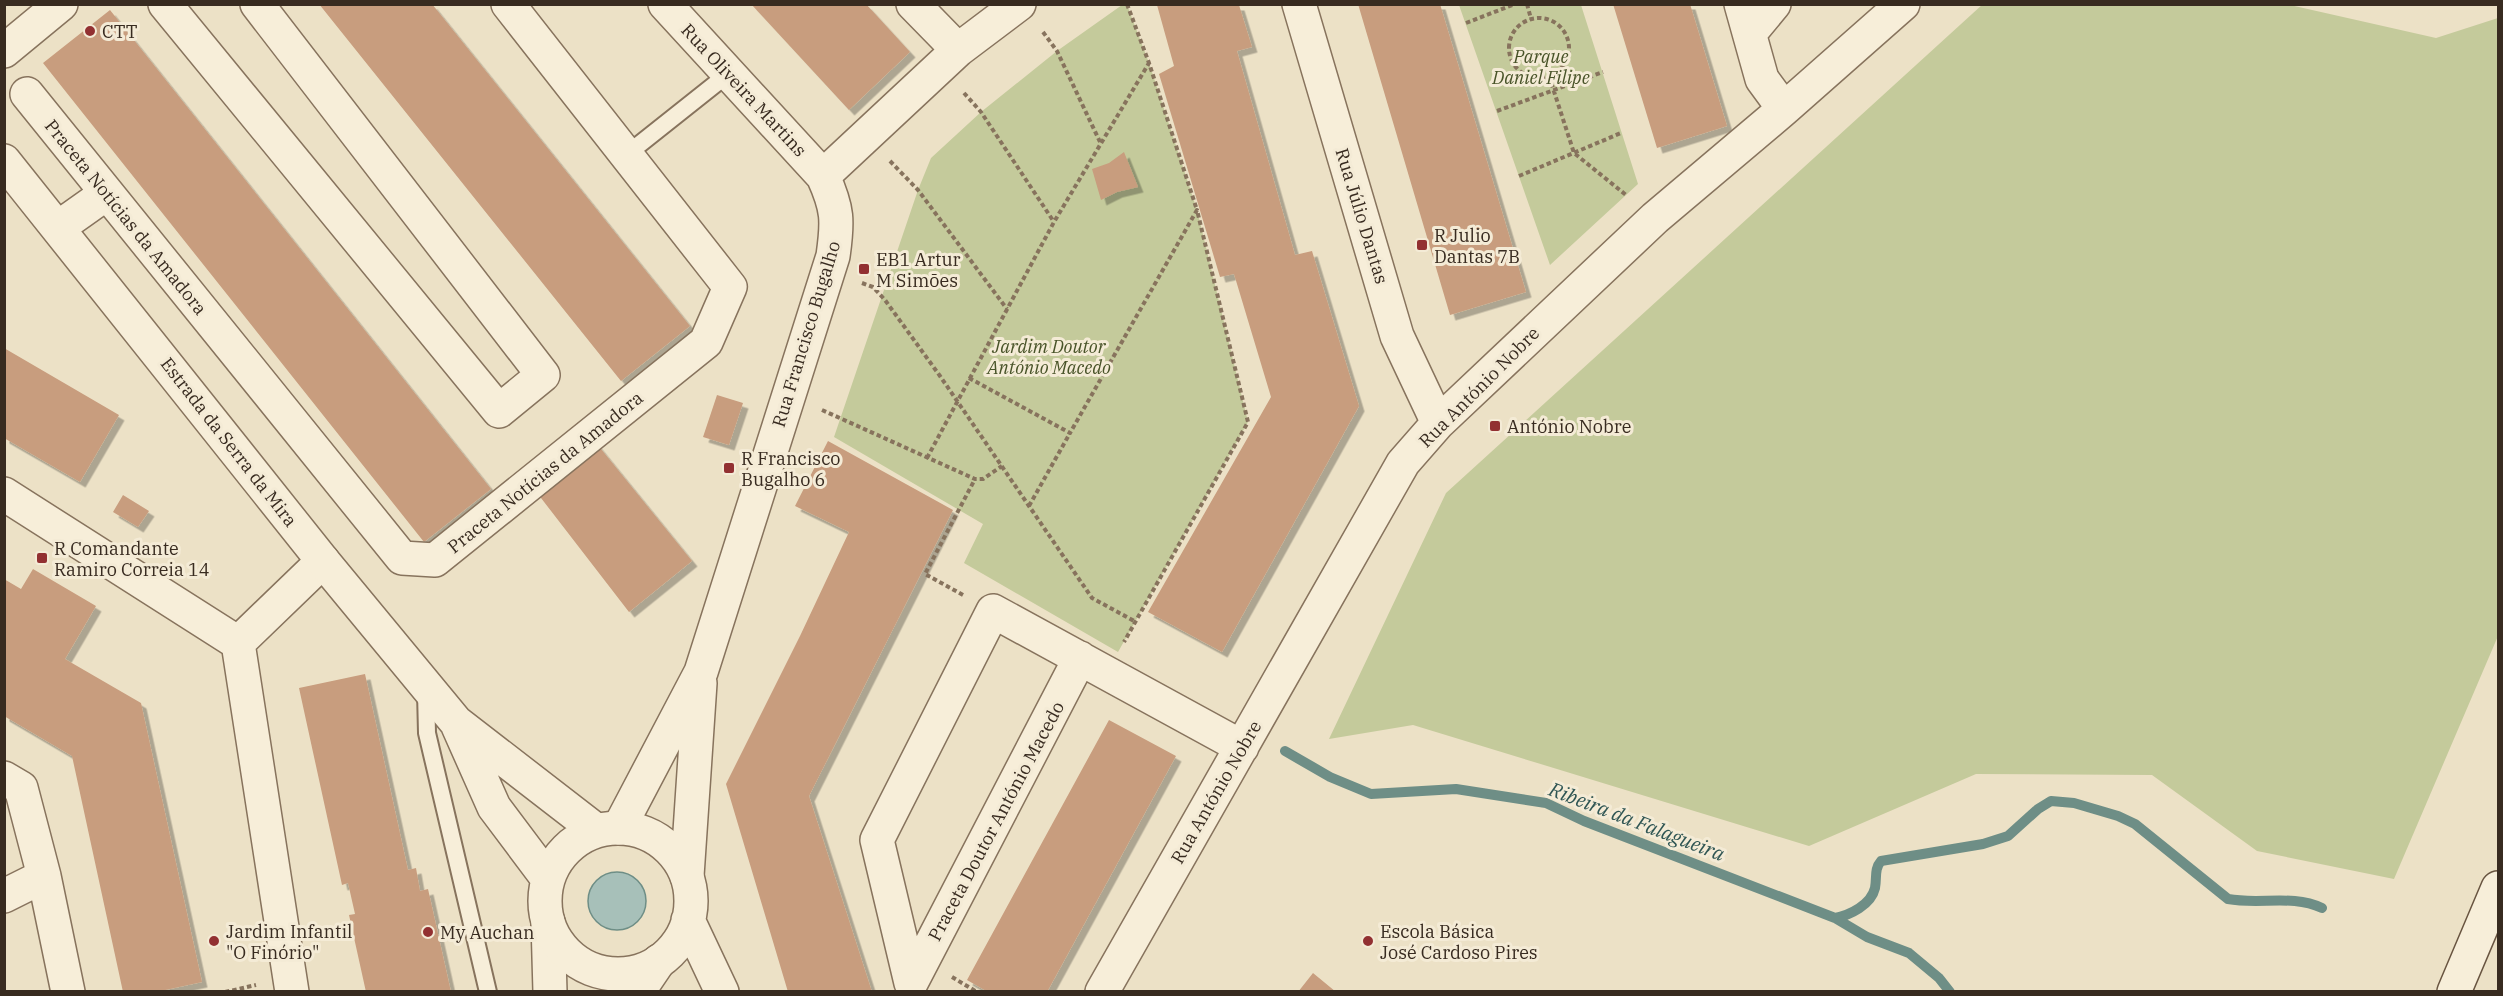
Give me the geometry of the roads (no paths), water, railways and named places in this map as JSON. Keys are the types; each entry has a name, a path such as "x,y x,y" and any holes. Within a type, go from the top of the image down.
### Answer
{"street":[{"path":"4,51 61,4"},
{"path":"165,4 499,411 543,375 257,4"},
{"name":"Praceta Notícias da Amadora","path":"27,94 402,558 435,560 706,342 730,287 508,4"},
{"name":"Rua Oliveira Martins","path":"665,4 823,176"},
{"path":"913,4 958,50"},
{"path":"823,176 958,50 1019,4"},
{"name":"Rua Júlio Dantas","path":"1299,4 1397,336 1438,423"},
{"path":"1774,4 1746,19 1762,79 1785,109"},
{"name":"Rua António Nobre","path":"1101,992 1403,463 1438,423 1655,218 1785,109 1903,4"},
{"name":"Estrada da Serra da Mira","path":"4,161 323,561 456,722 494,807 548,879"},
{"name":"Rua Francisco Bugalho","path":"608,829 701,672 828,270 837,227 834,201 823,176"},
{"path":"59,228 107,193"},
{"path":"4,494 238,643 292,992"},
{"path":"238,643 323,561"},
{"name":"Praceta Doutor António Macedo","path":"993,611 1093,666 912,987 877,840 993,611"},
{"path":"1093,666 1242,747"},
{"name":"Rua Francisco Bugalho","path":"687,876 701,672"},
{"name":"Estrada da Serra da Mira","path":"456,722 608,829"},
{"path":"4,778 21,788 44,876 68,992"},
{"path":"550,992 548,922 545,900 548,879 559,858 576,841 608,829 640,831 660,841 676,857 687,876 691,898 688,920 678,943 659,961 638,992"},
{"path":"4,896 44,876"},
{"path":"2454,992 2499,888"},
{"path":"688,920 723,992"},
{"path":"548,922 557,942 571,958 590,969 618,992"},
{"path":"590,969 610,974 631,973 659,961"}],"lane":[{"path":"626,155 728,74"},
{"path":"426,685 427,733 488,992"}],"water":[{"path":"617,872 628,874 641,885 646,901 644,912 633,925 617,930 606,928 593,917 588,901 590,890 601,877"}],"waterway":[{"name":"Ribeira da Falagueira","path":"1285,751 1330,777 1371,794 1456,789 1546,803 1584,821 1835,918 1853,912 1865,904 1873,894 1881,861 1983,844 2008,836 2038,809 2051,801 2074,803 2118,816 2135,824 2228,899 2299,902 2322,908"},
{"name":"Ribeira da Falagueira","path":"1835,918 1867,937 1909,953 1939,978 1950,992"}],"place":[{"name":"CTT","path":"90,31"},
{"name":"R Julio Dantas 7B","path":"1422,245"},
{"name":"EB1 Artur M Simões","path":"864,269"},
{"name":"António Nobre","path":"1495,426"},
{"name":"R Francisco Bugalho 6","path":"729,468"},
{"name":"R Comandante Ramiro Correia 14","path":"42,558"},
{"name":"My Auchan","path":"428,932"},
{"name":"Jardim Infantil \"O Finório\"","path":"214,941"},
{"name":"Escola Básica José Cardoso Pires","path":"1368,941"}],"park label":[{"name":"Parque Daniel Filipe","path":"1541,66"},
{"name":"Jardim Doutor António Macedo","path":"1049,356"}]}
